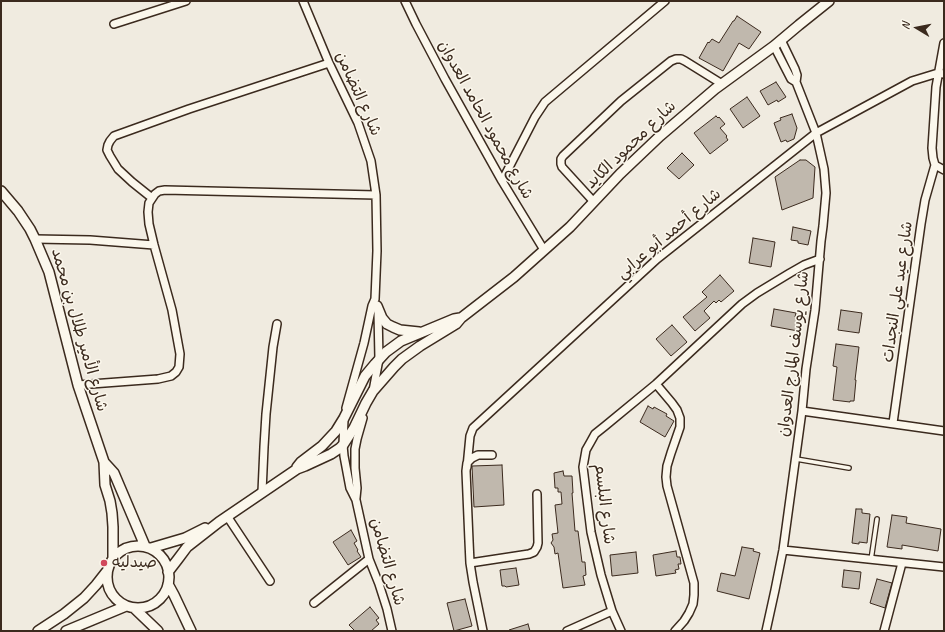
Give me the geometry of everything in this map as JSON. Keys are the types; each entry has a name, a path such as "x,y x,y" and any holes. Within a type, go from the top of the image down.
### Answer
{"street":[{"path":"114,24 186,1"},
{"name":"شارع التضامن","path":"303,1 329,63 358,123 366,144 371,161 376,195 376,302 379,359 374,391 364,412 356,439 356,500"},
{"name":"شارع محمود الحامد العدوان","path":"405,1 445,78 502,181 544,250"},
{"path":"502,181 535,117 545,102 665,1"},
{"name":"شارع محمود الكايد","path":"296,468 305,466 331,454 343,445 374,391 402,359 456,324 461,318 514,277 570,227 620,174 660,136 722,84 777,43 828,1"},
{"name":"شارع يوسف المارج العدوان","path":"766,631 783,550 802,411 824,226 826,193 824,170 816,134 796,82 791,79 777,43"},
{"path":"944,43 941,74 936,87 932,148 935,165 944,170"},
{"path":"594,202 562,166 561,159 621,101 670,61 676,59 685,61 722,84"},
{"path":"152,198 127,178 118,169 110,156 107,150 108,145 114,136 189,109 329,63"},
{"name":"شارع أحمد أبو عرابي","path":"483,631 472,582 468,542 467,467 470,436 473,428 656,259 816,134 912,81 941,74"},
{"name":"شارع عيد علي النجدات","path":"893,423 921,224 925,200 935,165"},
{"name":"شارع الأمير طلال بن محمد","path":"1,191 25,220 49,272 78,385 104,462 105,485 112,514 113,558"},
{"path":"78,385 158,379 171,376 179,367 180,361 172,310 149,224 148,212 152,198 159,191 376,195"},
{"path":"35,239 90,240 154,246"},
{"name":"شارع البلسم","path":"621,631 612,611 601,575 592,532 584,481 583,467 586,450 596,434 656,384 742,304 790,273 804,265 820,259"},
{"path":"376,302 382,318 387,324 400,330 423,332"},
{"name":"شارع التضامن","path":"376,302 372,306 364,343 346,406 343,445 350,488 356,500 369,559 379,584 392,631"},
{"name":"شارع محمود الكايد","path":"168,572 187,547 227,516 296,468 330,437 344,418 365,376 386,352 401,341 454,319 461,318"},
{"path":"262,492 266,414 277,324"},
{"path":"656,384 677,410 680,418 680,427 667,466 666,477 667,486 694,584 693,604 684,621 675,631"},
{"path":"802,411 944,431"},
{"path":"467,467 467,463 478,455 492,455"},
{"name":"شارع الأمير طلال بن محمد","path":"104,462 114,473 148,547"},
{"path":"470,563 534,552 538,543 537,494"},
{"path":"227,516 270,581"},
{"name":"شارع محمود الكايد","path":"148,547 185,538 212,523 219,522"},
{"path":"66,631 130,607 145,607 156,602 164,594 168,584 166,563 160,555 148,547 133,546 122,550 113,558 107,571 107,581 110,591 116,600 130,607 158,631"},
{"path":"783,550 944,567"},
{"path":"314,603 369,559"},
{"path":"884,631 902,563"},
{"path":"38,631 64,614 84,598 107,571"},
{"path":"168,584 191,631"},
{"path":"567,631 612,611"}],"lane":[{"path":"795,459 848,468"},
{"path":"871,560 877,519"}],"building":[{"path":"737,16 761,32 749,49 739,43 723,71 699,58 708,42 709,43 712,39 719,43"},
{"path":"776,82 786,97 778,102 777,100 768,105 760,91"},
{"path":"747,97 760,116 743,128 730,109"},
{"path":"792,114 797,128 794,139 787,142 786,140 781,142 774,123 781,120 780,118"},
{"path":"716,116 718,118 719,117 725,124 720,128 727,136 726,137 728,140 710,154 694,133"},
{"path":"682,153 694,165 679,179 667,168"},
{"path":"800,160 806,160 815,167 813,198 782,210 775,177"},
{"path":"793,227 811,231 808,245 791,240"},
{"path":"753,238 775,242 771,267 749,263"},
{"path":"720,275 734,291 721,302 719,300 716,303 714,301 704,311 710,318 695,331 683,317 707,297 702,292"},
{"path":"774,309 796,313 795,317 800,318 798,331 771,326"},
{"path":"841,310 862,313 859,333 838,330"},
{"path":"672,325 687,342 671,356 656,339"},
{"path":"836,344 859,347 854,401 833,400 837,367 833,366"},
{"path":"648,406 653,409 654,407 667,414 666,416 674,421 665,437 640,422"},
{"path":"502,465 504,505 474,507 472,466"},
{"path":"563,471 564,476 572,476 575,531 578,531 582,562 585,562 586,575 583,576 585,585 563,588 558,553 555,554 554,547 551,543 553,540 552,534 558,533 555,505 562,504 561,492 558,492 558,488 555,488 554,473"},
{"path":"856,509 862,509 862,513 870,514 867,543 852,543"},
{"path":"892,515 907,517 906,523 941,529 938,551 902,545 902,549 887,547"},
{"path":"351,530 357,541 354,543 361,557 348,565 333,542"},
{"path":"742,547 754,549 753,551 760,553 749,599 717,591 721,573 735,576"},
{"path":"676,551 677,557 680,557 681,564 678,564 679,569 675,570 676,573 656,576 653,555"},
{"path":"636,552 638,573 612,576 610,555"},
{"path":"516,568 519,585 506,587 502,586 500,570"},
{"path":"844,570 861,572 859,589 842,587"},
{"path":"877,579 892,583 885,608 870,603"},
{"path":"465,599 472,626 454,631 447,603"},
{"path":"370,607 379,618 376,620 379,624 371,631 355,631 349,625"},
{"path":"528,624 530,631 509,631 509,630"}],"place":[{"name":"صيدليه","path":"104,563"}]}
